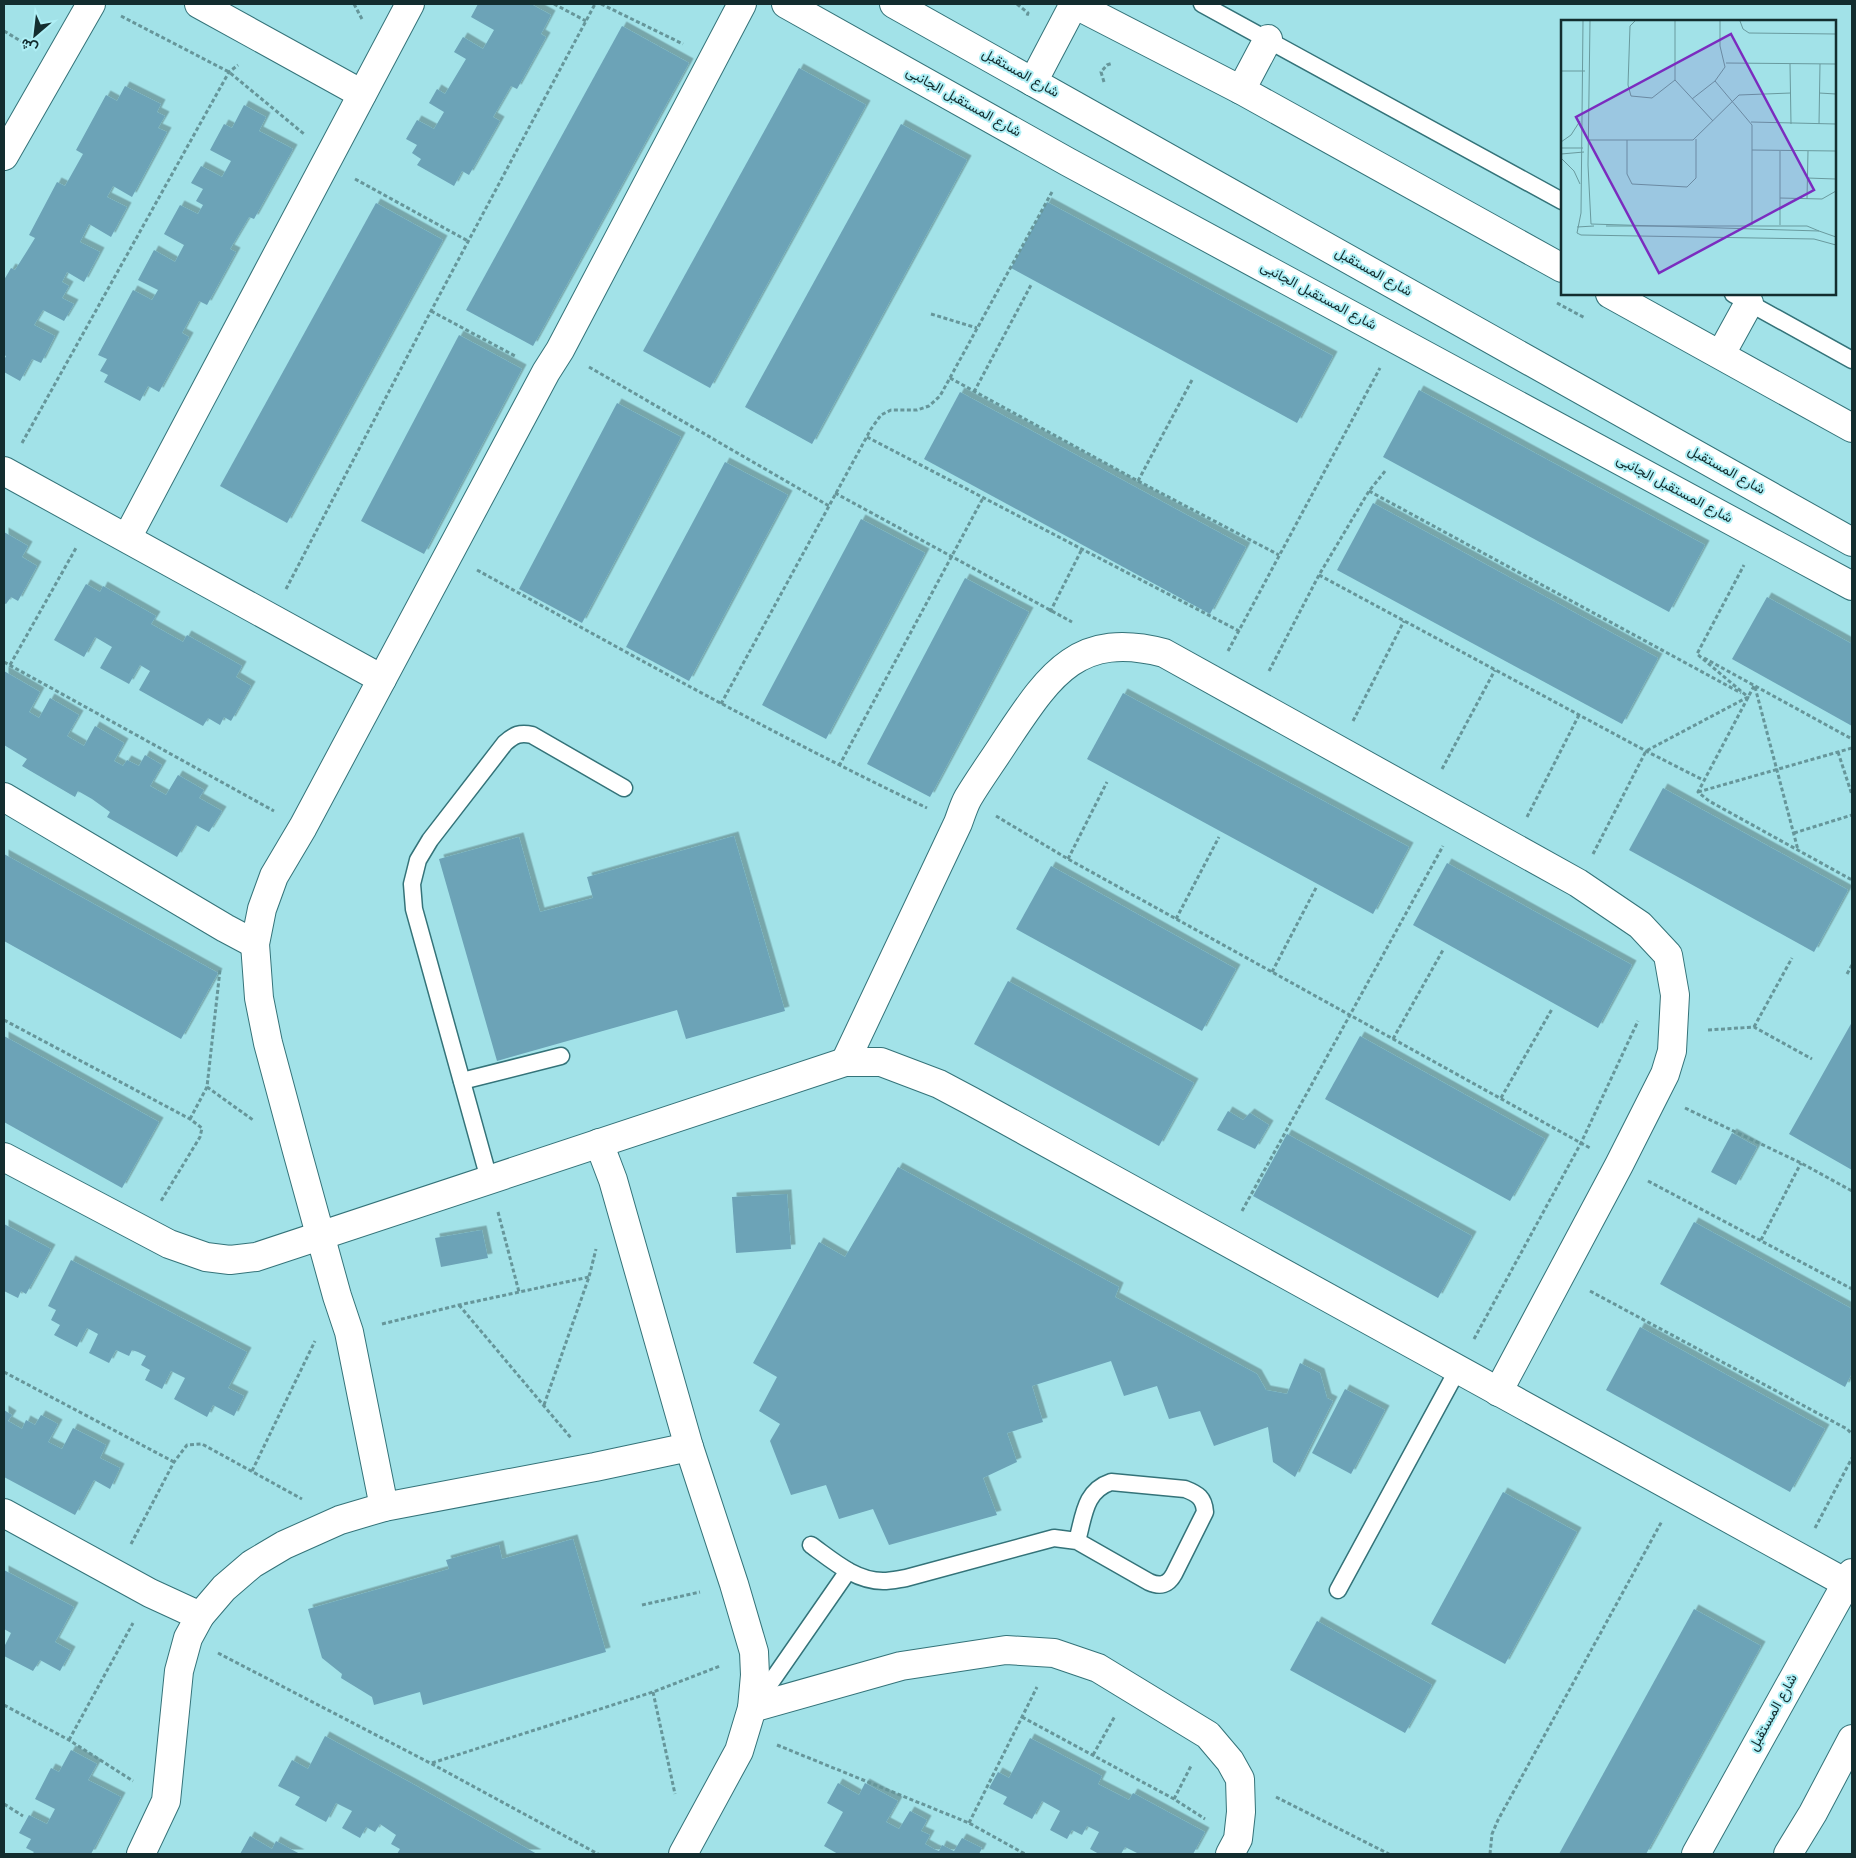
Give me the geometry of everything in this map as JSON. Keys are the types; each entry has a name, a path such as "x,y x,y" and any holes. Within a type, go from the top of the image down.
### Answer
{"street":[{"path":"199,4 362,94"},
{"path":"127,538 410,4"},
{"path":"384,1507 350,1332 337,1296 268,1043 259,998 255,944 262,909 274,876 303,827 742,4"},
{"name":"شارع المستقبل الجانبى","path":"786,4 1068,162 1852,586"},
{"name":"شارع المستقبل","path":"894,4 1852,542"},
{"path":"1034,82 1074,4 1241,90 1561,267"},
{"path":"5,151 103,8"},
{"path":"1241,90 1268,39"},
{"path":"1612,295 1852,428"},
{"path":"1721,354 1741,298"},
{"path":"5,472 382,679"},
{"path":"844,1062 963,811 1039,691 1061,668 1088,653 1119,646 1142,647 1164,653 1578,883 1640,925 1668,955 1675,995 1672,1051 1665,1074 1561,1276 1498,1392"},
{"path":"4,797 255,944"},
{"path":"4,1157 169,1244 206,1257 230,1260 256,1257 844,1062 881,1062 939,1084 1800,1556 1849,1578"},
{"path":"599,1143 613,1180 689,1447 754,1652 756,1675 749,1720 739,1751 685,1851"},
{"path":"141,1854 166,1801 179,1671 194,1627 224,1588 252,1564 284,1545 340,1520 384,1507 689,1447"},
{"path":"4,1513 150,1593 194,1627"},
{"name":"شارع المستقبل","path":"1696,1854 1849,1578"},
{"path":"749,1720 901,1666 1006,1650 1054,1653 1098,1668 1208,1735 1230,1760 1240,1779 1241,1812 1234,1847"},
{"path":"1788,1854 1813,1813 1852,1739"},
{"path":"1813,1813 1852,1781"}],"lane":[{"path":"1202,4 1561,200"},
{"path":"1741,298 1852,360"},
{"path":"490,1180 414,909 412,884 418,860 430,840 512,736 522,733 532,735 624,788"},
{"path":"462,1081 561,1056"},
{"path":"1338,1590 1458,1369"},
{"path":"811,1545 848,1571 863,1578 882,1582 906,1578 1054,1538 1077,1541 1156,1585 1170,1581 1205,1512 1205,1502 1197,1493 1185,1489 1111,1482 1102,1485 1094,1491 1090,1498 1077,1541"},
{"path":"749,1720 848,1571"}],"path":[{"path":"554,4 586,21"},
{"path":"271,618 431,311 595,4"},
{"path":"601,4 712,59"},
{"path":"1017,4 1028,13 1026,21"},
{"path":"103,8 229,72 327,159 468,241"},
{"path":"5,472 229,72 268,42"},
{"path":"721,704 866,437 880,416 892,410 917,410 929,406 940,396 1068,162"},
{"path":"974,392 1031,285"},
{"path":"431,311 553,361 828,506"},
{"path":"930,314 977,328"},
{"path":"1212,680 1395,339"},
{"path":"950,378 1138,481 1279,555"},
{"path":"1138,481 1192,380"},
{"path":"866,437 1239,631"},
{"path":"1252,703 1319,575 1368,491 1386,470"},
{"path":"1368,491 1748,697"},
{"path":"836,493 1050,612 1119,646"},
{"path":"840,766 983,498"},
{"path":"10,665 92,519"},
{"path":"1697,654 1759,536"},
{"path":"1050,612 1082,549"},
{"path":"448,554 721,704 840,766 963,811 1068,859 1619,1165 1852,1288"},
{"path":"1319,575 1703,780"},
{"path":"1338,750 1404,621"},
{"path":"1697,654 1748,697"},
{"path":"1697,654 1852,739"},
{"path":"4,662 303,827"},
{"path":"1427,799 1495,670"},
{"path":"1698,792 1754,686"},
{"path":"1754,686 1798,850"},
{"path":"1578,883 1646,751 1748,697"},
{"path":"1512,846 1579,715"},
{"path":"1698,792 1852,748"},
{"path":"1838,752 1852,795"},
{"path":"1068,859 1107,782"},
{"path":"1698,792 1709,801 1852,880"},
{"path":"1794,833 1852,815"},
{"path":"1226,1241 1459,818"},
{"path":"1176,919 1219,837"},
{"path":"1272,972 1317,886"},
{"path":"190,1119 207,1087 225,928"},
{"path":"1393,1039 1443,950"},
{"path":"1754,1027 1792,958"},
{"path":"1847,974 1852,965"},
{"path":"1501,1098 1552,1009"},
{"path":"1458,1369 1581,1143 1639,1018"},
{"path":"4,1020 190,1119 202,1128 200,1138 142,1231"},
{"path":"1674,1033 1754,1027 1812,1059"},
{"path":"1655,1094 1801,1163 1852,1190"},
{"path":"1761,1240 1801,1163"},
{"path":"490,1180 519,1292"},
{"path":"544,1404 589,1277 596,1248"},
{"path":"1561,1276 1847,1429 1852,1434"},
{"path":"350,1332 459,1305 589,1277"},
{"path":"252,1471 337,1296"},
{"path":"459,1305 595,1467"},
{"path":"4,1372 174,1462"},
{"path":"116,1574 174,1462 187,1445 202,1444 340,1520"},
{"path":"1800,1556 1852,1458"},
{"path":"1490,1854 1492,1834 1498,1820 1679,1490"},
{"path":"642,1605 734,1584"},
{"path":"69,1740 150,1593"},
{"path":"194,1627 432,1764 598,1854"},
{"path":"432,1764 653,1692 754,1652"},
{"path":"969,1823 1054,1653"},
{"path":"1093,1755 1130,1688"},
{"path":"653,1692 685,1851"},
{"path":"4,1705 69,1740 166,1801"},
{"path":"1022,1717 1174,1799 1234,1847"},
{"path":"749,1720 969,1823 1025,1854"},
{"path":"1240,1779 1389,1854"},
{"path":"4,1804 23,1816"}],"building":[{"path":"478,4 531,4 551,15 541,34 546,37 517,89 511,86 493,117 500,121 469,175 462,171 454,186 417,165 421,159 412,153 417,145 406,139 417,120 434,129 444,112 429,103 437,89 445,94 466,59 454,52 463,37 483,49 494,30 471,17"},
{"path":"622,26 689,63 533,346 466,310"},
{"path":"799,68 866,105 710,388 643,351"},
{"path":"125,86 161,104 157,112 165,116 158,128 167,132 132,197 113,186 107,197 127,207 111,237 89,224 80,242 100,252 84,282 67,272 62,282 69,286 62,298 74,304 64,321 43,310 34,325 55,336 41,363 32,359 20,381 4,372 6,356 4,355 4,280 11,268 15,270 35,238 29,235 57,182 65,186 83,154 76,150 106,95 117,101"},
{"path":"244,105 266,117 259,131 293,149 254,219 249,217 230,249 236,252 207,305 199,301 182,333 189,337 159,392 148,386 140,401 104,382 108,375 100,371 107,359 98,355 133,290 152,300 158,290 138,280 154,250 175,262 184,245 164,234 180,205 198,214 203,205 196,201 203,189 191,183 201,166 222,177 231,161 210,150 224,124 232,128"},
{"path":"901,124 967,160 812,444 745,407"},
{"path":"1047,202 1333,356 1297,423 1011,268"},
{"path":"376,203 443,240 287,523 220,486"},
{"path":"459,335 522,369 424,554 361,521"},
{"path":"1419,390 1705,545 1669,612 1383,457"},
{"path":"960,392 1246,547 1210,614 924,459"},
{"path":"617,403 681,437 582,623 519,589"},
{"path":"725,462 788,495 689,681 626,647"},
{"path":"1373,503 1658,658 1622,724 1337,570"},
{"path":"861,519 925,553 826,739 762,705"},
{"path":"4,532 28,546 22,557 37,566 18,601 11,597 6,604 4,603"},
{"path":"965,578 1029,612 930,797 867,764"},
{"path":"86,584 100,592 103,586 156,616 151,624 183,642 187,635 242,666 236,677 251,686 231,721 224,717 220,725 208,718 203,726 139,690 150,671 140,665 129,684 100,668 112,647 95,637 84,657 54,640"},
{"path":"1767,597 1852,644 1852,726 1732,659"},
{"path":"4,671 40,692 29,712 39,718 50,698 79,715 67,736 84,746 95,726 124,743 114,761 123,766 127,760 139,766 145,755 162,765 150,786 166,795 178,775 204,790 199,798 222,811 209,832 196,825 177,857 107,817 110,812 92,799 78,791 75,797 22,766 27,759 4,745"},
{"path":"1123,693 1409,847 1373,914 1087,759"},
{"path":"1663,788 1848,890 1814,952 1629,850"},
{"path":"734,836 785,1011 686,1039 677,1010 497,1061 439,859 519,837 540,912 593,898 587,877"},
{"path":"4,854 218,973 181,1039 4,941"},
{"path":"1447,863 1632,965 1598,1028 1413,925"},
{"path":"1051,866 1236,969 1202,1031 1016,929"},
{"path":"1008,981 1194,1083 1159,1146 974,1044"},
{"path":"1852,1022 1852,1170 1789,1134"},
{"path":"4,1036 159,1122 122,1188 4,1122"},
{"path":"1360,1036 1545,1139 1510,1201 1325,1099"},
{"path":"1228,1111 1243,1120 1250,1113 1269,1125 1255,1149 1217,1130"},
{"path":"1732,1133 1757,1147 1736,1185 1711,1172"},
{"path":"1287,1134 1472,1236 1438,1298 1253,1196"},
{"path":"898,1167 1119,1287 1115,1297 1257,1374 1266,1390 1287,1394 1300,1363 1320,1373 1327,1398 1333,1401 1295,1477 1273,1462 1268,1427 1214,1446 1200,1411 1169,1419 1157,1386 1124,1396 1111,1361 1032,1386 1043,1422 1007,1433 1017,1462 983,1478 997,1515 889,1545 873,1509 839,1519 826,1485 791,1495 770,1441 780,1424 759,1411 777,1377 753,1363 819,1242 845,1257"},
{"path":"787,1194 791,1249 736,1253 732,1197"},
{"path":"1694,1222 1852,1309 1852,1373 1845,1387 1660,1284"},
{"path":"4,1224 51,1249 26,1294 21,1291 18,1298 4,1291"},
{"path":"482,1230 488,1258 441,1267 435,1238"},
{"path":"71,1260 247,1352 228,1388 244,1396 234,1416 213,1405 207,1417 174,1399 185,1378 171,1371 162,1389 145,1380 150,1370 141,1365 146,1356 138,1352 132,1350 129,1356 116,1350 109,1363 89,1353 98,1334 87,1328 77,1347 54,1335 60,1325 51,1320 56,1310 48,1306"},
{"path":"1640,1327 1825,1429 1790,1492 1606,1390"},
{"path":"1345,1389 1385,1410 1351,1474 1312,1453"},
{"path":"4,1410 12,1415 8,1421 22,1429 26,1420 35,1425 41,1415 58,1424 48,1442 62,1449 73,1428 106,1445 100,1458 120,1468 110,1489 94,1480 75,1515 4,1477"},
{"path":"1503,1492 1577,1532 1505,1664 1431,1624"},
{"path":"573,1539 606,1652 423,1705 420,1692 374,1705 372,1697 341,1678 342,1674 322,1658 308,1609 449,1569 446,1560 499,1545 502,1559"},
{"path":"4,1570 74,1607 55,1642 71,1651 60,1671 40,1660 33,1671 4,1656 4,1647 11,1633 4,1629"},
{"path":"1694,1609 1761,1646 1646,1854 1559,1854"},
{"path":"1317,1621 1432,1685 1405,1733 1290,1670"},
{"path":"325,1736 537,1854 397,1854 400,1849 391,1844 396,1835 380,1824 375,1832 366,1827 360,1838 342,1828 352,1811 336,1803 326,1822 295,1805 300,1797 278,1786 292,1760 308,1769"},
{"path":"1030,1738 1102,1776 1098,1784 1129,1800 1133,1793 1205,1832 1193,1854 1139,1854 1125,1847 1121,1854 1099,1854 1090,1849 1099,1832 1087,1826 1082,1835 1072,1830 1067,1839 1050,1830 1060,1811 1042,1801 1032,1819 1003,1804 1007,1797 989,1788 998,1772 1009,1778"},
{"path":"71,1750 97,1764 88,1780 121,1797 91,1854 32,1854 34,1852 26,1848 31,1839 19,1833 29,1815 47,1824 55,1809 35,1799 51,1768 59,1772"},
{"path":"838,1783 859,1795 865,1783 898,1801 886,1822 899,1829 910,1811 927,1820 921,1831 930,1835 925,1844 934,1849 939,1851 942,1845 954,1851 962,1838 982,1848 979,1854 838,1854 824,1846 843,1812 827,1803"},
{"path":"250,1836 272,1849 276,1841 300,1854 240,1854"}]}
